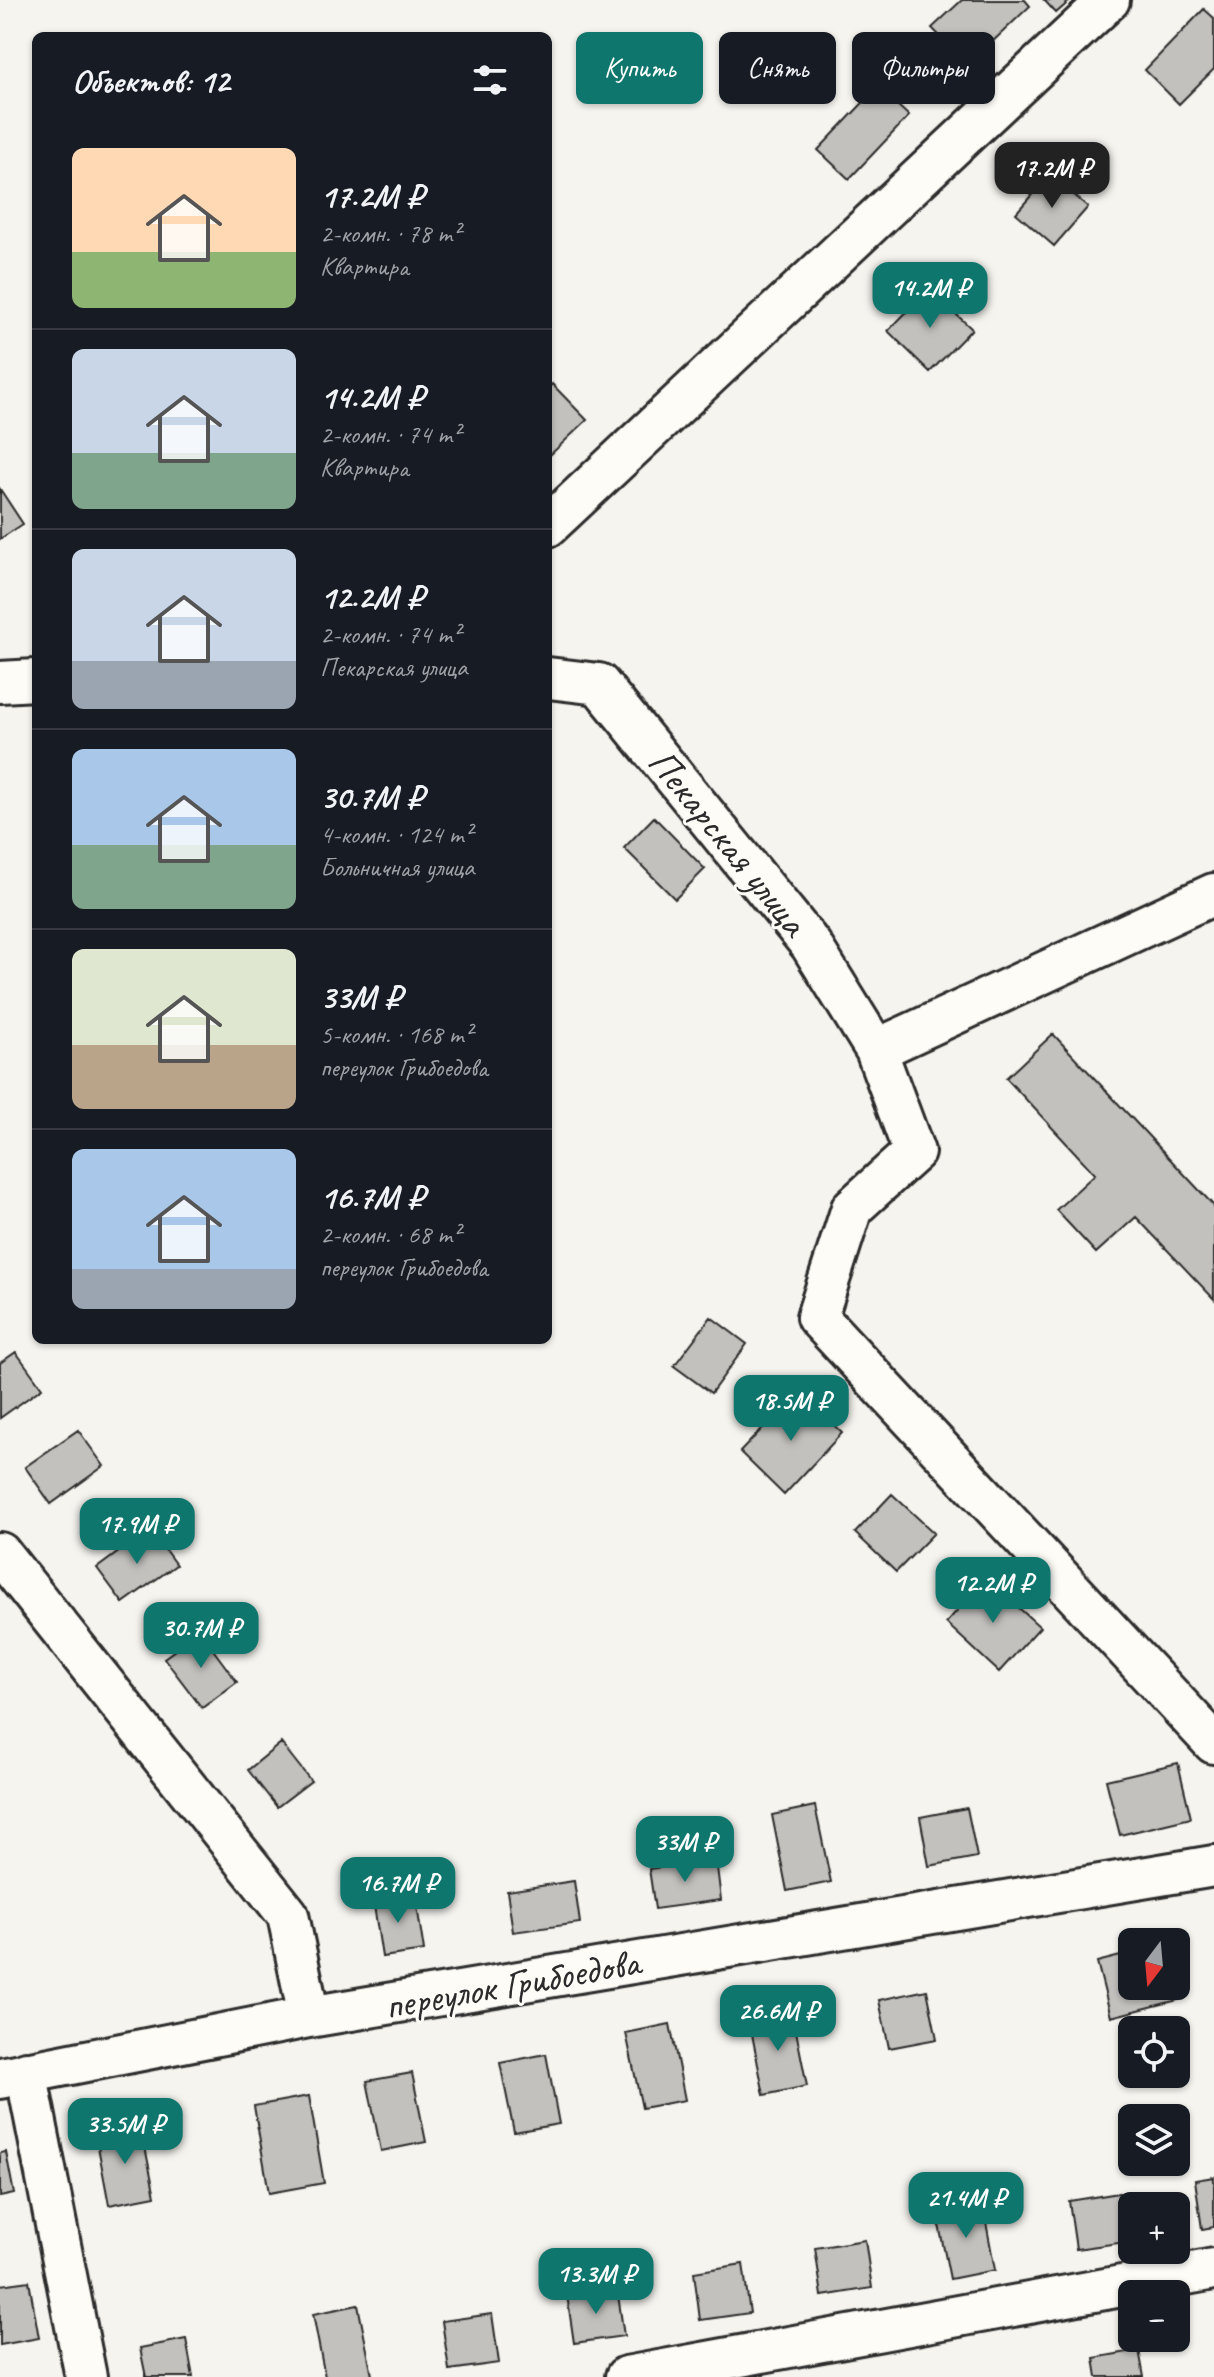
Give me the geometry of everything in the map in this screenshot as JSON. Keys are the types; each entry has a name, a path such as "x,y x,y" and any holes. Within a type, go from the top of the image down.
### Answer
{"street":[{"path":"552,522 1109,0"},
{"name":"Пекарская улица","path":"552,678 599,684 811,945 876,1050 914,1152 852,1208 817,1317 1214,1743"},
{"path":"0,682 32,680"},
{"path":"876,1050 1214,894"},
{"path":"0,1553 288,1915 309,2017"},
{"name":"переулок Грибоедова","path":"13,2075 309,2017 1214,1866"},
{"path":"13,2075 86,2377"},
{"path":"626,2377 1214,2269"}],"building":[{"path":"962,0 1025,0 1030,6 995,39 995,32 936,32 932,28"},
{"path":"1044,0 1071,0 1056,13"},
{"path":"1204,9 1214,18 1214,69 1179,104 1145,70"},
{"path":"862,104 896,104 909,116 849,179 818,150"},
{"path":"1050,174 1088,207 1054,246 1016,213"},
{"path":"929,289 972,329 930,372 888,331"},
{"path":"552,384 587,420 552,453"},
{"path":"0,489 23,524 0,539"},
{"path":"654,817 705,869 675,899 624,848"},
{"path":"1053,1034 1214,1206 1214,1299 1136,1217 1096,1253 1056,1210 1095,1174 1006,1078"},
{"path":"711,1317 747,1344 711,1393 674,1366"},
{"path":"16,1352 42,1388 0,1418 0,1363"},
{"path":"798,1391 842,1433 784,1495 740,1452"},
{"path":"78,1430 104,1466 51,1504 25,1467"},
{"path":"892,1494 934,1533 896,1572 855,1533"},
{"path":"150,1529 176,1565 123,1603 97,1568"},
{"path":"986,1578 1040,1627 999,1672 946,1623"},
{"path":"200,1632 237,1682 202,1708 164,1658"},
{"path":"281,1743 311,1781 277,1807 248,1770"},
{"path":"1178,1763 1191,1818 1120,1835 1106,1780"},
{"path":"815,1806 831,1882 787,1891 772,1815"},
{"path":"967,1808 977,1857 929,1866 920,1817"},
{"path":"716,1859 721,1900 655,1909 649,1869"},
{"path":"574,1881 580,1923 513,1932 507,1891"},
{"path":"415,1893 424,1951 382,1957 373,1899"},
{"path":"1118,1957 1118,2000 1178,2000 1111,2017 1097,1962"},
{"path":"927,1990 937,2039 889,2048 879,2000"},
{"path":"792,2011 807,2086 764,2095 749,2019"},
{"path":"670,2024 685,2100 642,2108 626,2033"},
{"path":"546,2054 559,2124 514,2132 500,2063"},
{"path":"412,2073 426,2142 381,2151 367,2081"},
{"path":"309,2096 324,2183 269,2193 254,2106"},
{"path":"141,2127 155,2196 109,2205 96,2136"},
{"path":"6,2152 14,2194 0,2197 0,2153"},
{"path":"1214,2177 1214,2227 1202,2229 1195,2180"},
{"path":"1118,2193 1118,2243 1076,2249 1069,2201"},
{"path":"982,2201 995,2270 950,2279 936,2210"},
{"path":"865,2240 872,2288 822,2296 815,2248"},
{"path":"743,2264 750,2313 700,2320 694,2272"},
{"path":"29,2281 39,2338 0,2345 0,2285"},
{"path":"617,2288 624,2336 574,2343 567,2295"},
{"path":"358,2305 372,2375 325,2377 313,2314"},
{"path":"492,2314 499,2363 449,2370 442,2321"},
{"path":"186,2339 193,2377 146,2377 140,2348"},
{"path":"1139,2352 1144,2377 1097,2377 1094,2358"}]}
